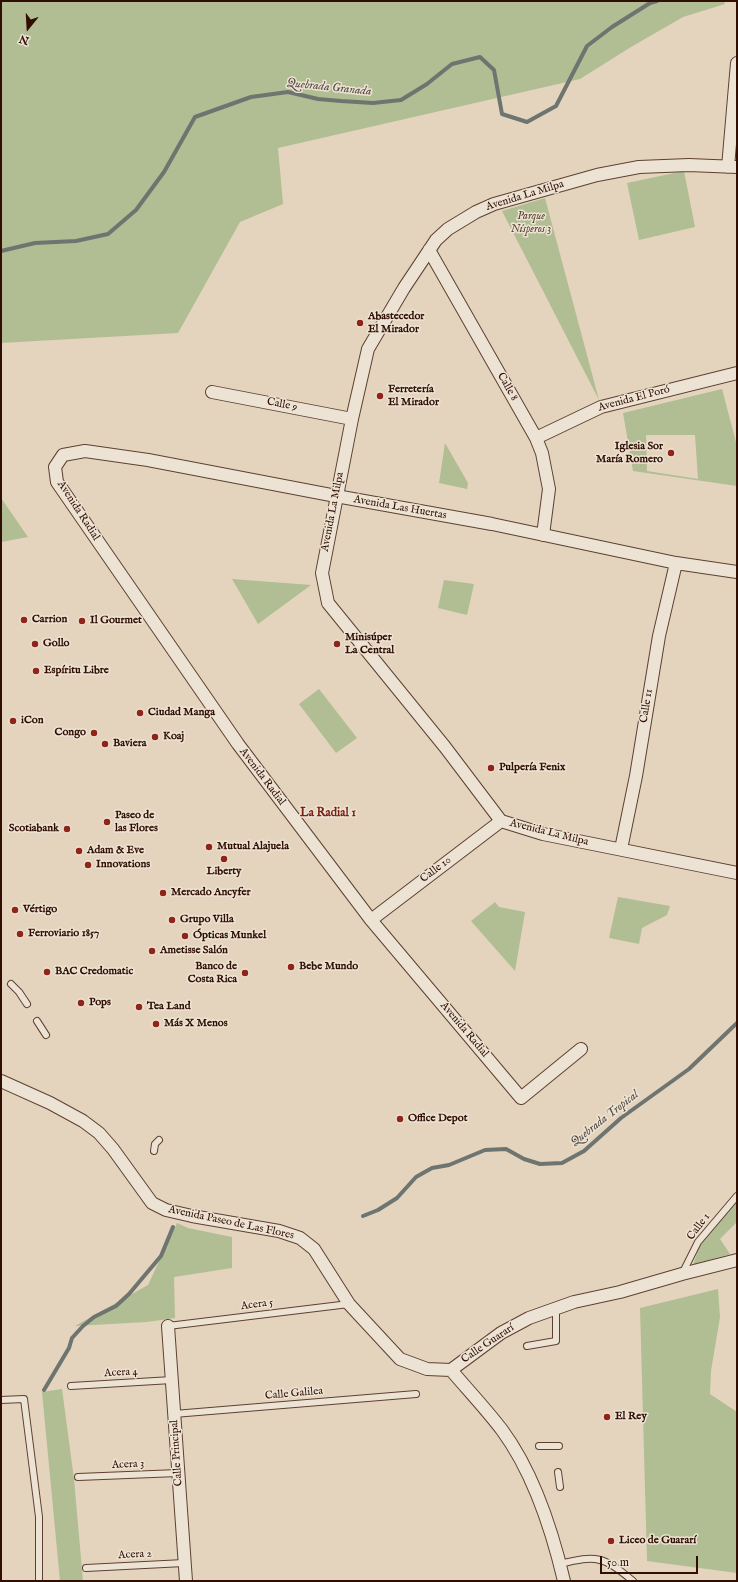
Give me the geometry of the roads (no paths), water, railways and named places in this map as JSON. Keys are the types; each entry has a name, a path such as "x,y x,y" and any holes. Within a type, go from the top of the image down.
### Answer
{"street":[{"path":"733,167 737,62"},
{"name":"Avenida La Milpa","path":"733,167 689,165 639,167 590,177 494,204 476,212 448,229 436,240 382,324 368,349 336,496 322,573 328,603 445,747 501,820 543,834 737,873"},
{"name":"Calle 8","path":"429,250 536,438 542,453 549,489 542,534"},
{"name":"Avenida El Poró","path":"536,438 601,407 737,374"},
{"name":"Calle 9","path":"212,392 352,419"},
{"name":"Avenida Las Huertas","path":"63,455 85,452 148,460 542,534 676,563 737,572"},
{"name":"Avenida Radial","path":"63,455 55,467 57,482 238,744 371,920 521,1098 581,1049"},
{"name":"Calle 11","path":"621,849 636,776 659,636 676,563"},
{"name":"Calle 10","path":"371,920 501,820"},
{"name":"Avenida Paseo de Las Flores","path":"1,1081 50,1103 83,1121 98,1133 112,1149 152,1203 166,1210 279,1231 300,1238 314,1249 348,1304 400,1359 427,1369 451,1370"},
{"name":"Calle Guararí","path":"564,1581 544,1515 524,1466 502,1431 451,1370 500,1333 529,1318 574,1302 620,1292 737,1260"},
{"name":"Calle Principal","path":"168,1326 186,1581"}],"lane":[{"path":"11,984 19,992 27,1004"},
{"path":"37,1021 46,1035"},
{"path":"154,1150 155,1144 159,1140"},
{"name":"Calle 1","path":"682,1274 698,1242 737,1196"},
{"name":"Acera 5","path":"168,1326 348,1304"},
{"path":"527,1346 556,1341 556,1309"},
{"name":"Acera 4","path":"71,1386 172,1380"},
{"name":"Calle Galilea","path":"174,1414 416,1394"},
{"path":"1,1400 24,1399 39,1517 39,1581"},
{"path":"539,1446 559,1446"},
{"path":"558,1472 560,1487"},
{"name":"Acera 3","path":"78,1477 178,1473"},
{"path":"560,1564 587,1558 598,1559 617,1568 633,1581"},
{"name":"Acera 2","path":"86,1568 184,1563"}],"waterway":[{"name":"Quebrada Granada","path":"1,251 35,243 76,241 108,234 136,210 164,172 195,117 251,97 288,92 318,99 341,101 373,103 401,100 427,84 452,64 480,57 494,70 502,114 527,122 556,106 587,46 612,27 650,3 657,1"},
{"name":"Quebrada Tropical","path":"363,1216 378,1210 397,1198 416,1177 432,1168 449,1165 485,1150 506,1149 524,1159 540,1164 562,1163 584,1151 621,1118 689,1069 737,1023"},
{"name":"Quebrada Tropical","path":"44,1390 69,1348 72,1338 94,1317 116,1306 129,1294 161,1256 173,1227"}],"place":[{"name":"Abastecedor El Mirador","path":"360,323"},
{"name":"Ferretería El Mirador","path":"380,396"},
{"name":"Iglesia Sor María Romero","path":"671,453"},
{"name":"Carrion","path":"24,620"},
{"name":"Il Gourmet","path":"82,621"},
{"name":"Gollo","path":"35,644"},
{"name":"Minisúper La Central","path":"337,644"},
{"name":"Espíritu Libre","path":"36,671"},
{"name":"Ciudad Manga","path":"140,713"},
{"name":"iCon","path":"13,721"},
{"name":"Congo","path":"94,733"},
{"name":"Koaj","path":"155,737"},
{"name":"Baviera","path":"105,744"},
{"name":"Pulpería Fenix","path":"491,768"},
{"name":"Paseo de las Flores","path":"107,822"},
{"name":"Scotiabank","path":"67,829"},
{"name":"Mutual Alajuela","path":"209,847"},
{"name":"Adam & Eve","path":"79,851"},
{"name":"Liberty","path":"224,859"},
{"name":"Innovations","path":"88,865"},
{"name":"Mercado Ancyfer","path":"163,893"},
{"name":"Vértigo","path":"15,910"},
{"name":"Grupo Villa","path":"172,920"},
{"name":"Ferroviario 1857","path":"20,934"},
{"name":"Ópticas Munkel","path":"185,936"},
{"name":"Ametisse Salón","path":"152,951"},
{"name":"Bebe Mundo","path":"291,967"},
{"name":"BAC Credomatic","path":"47,972"},
{"name":"Banco de Costa Rica","path":"245,973"},
{"name":"Pops","path":"81,1003"},
{"name":"Tea Land","path":"139,1007"},
{"name":"Más X Menos","path":"156,1024"},
{"name":"Office Depot","path":"400,1119"},
{"name":"El Rey","path":"607,1417"},
{"name":"Liceo de Guararí","path":"611,1541"}],"district":[{"name":"La Radial 1","path":"328,814"}],"park label":[{"name":"Parque Nísperos 3","path":"531,223"}]}
